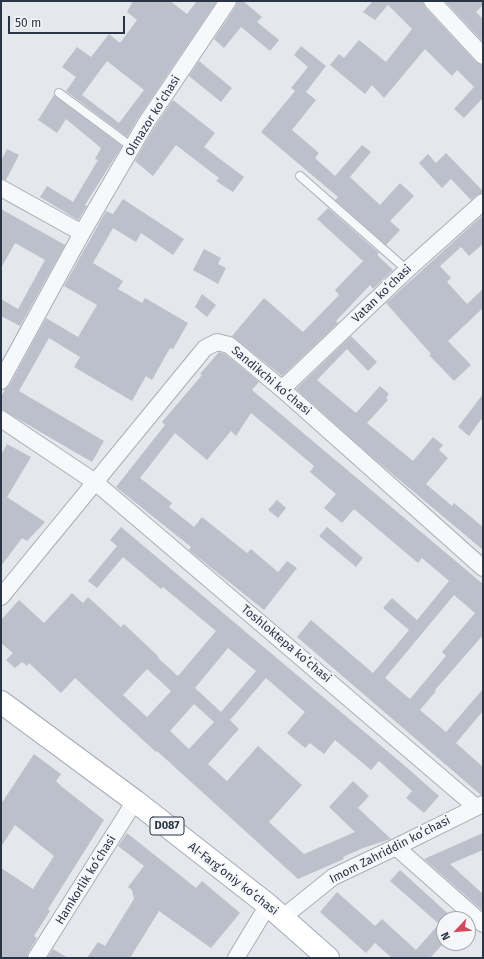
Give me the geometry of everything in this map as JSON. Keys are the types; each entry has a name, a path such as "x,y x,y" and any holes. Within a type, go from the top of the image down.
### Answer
{"main road":[{"name":"Al-Fargʻoniy koʻchasi","path":"1,702 136,801 275,911 328,958"}],"street":[{"name":"Olmazor koʻchasi","path":"1,381 82,233 146,123 228,1"},
{"path":"432,1 483,56"},
{"path":"1,188 82,233"},
{"name":"Vatan koʻchasi","path":"282,389 407,270 483,202"},
{"name":"Sandikchi koʻchasi","path":"1,597 205,348 217,342 228,345 282,389 483,568"},
{"path":"1,419 95,482"},
{"name":"Toshloktepa koʻchasi","path":"95,482 480,805"},
{"name":"Hamkorlik koʻchasi","path":"36,958 136,801"},
{"name":"Imom Zahriddin koʻchasi","path":"236,958 275,911 332,877 396,848 480,805"},
{"path":"396,848 483,924"}],"lane":[{"path":"59,94 132,147"},
{"path":"300,176 407,270"}],"building":[{"path":"133,1 170,1 187,14 197,1 217,1 138,118 127,137 66,91 76,77 62,67 77,47 91,57 109,34 120,43 137,20 127,12","holes":["107,61 144,90 119,123 82,95"]},
{"path":"237,1 243,1 262,17 257,22 279,40 270,51 241,27 224,48 214,39 236,6"},
{"path":"373,1 423,1 425,7 476,62 483,65 483,98 464,118 454,109 474,87 457,70 452,76 425,49 384,98 372,85 365,94 330,65 339,54 344,58 359,40 386,62 412,29 388,5 375,20 363,12"},
{"path":"445,1 483,1 483,5 476,12 483,19 483,42"},
{"path":"301,46 326,66 306,92 316,100 292,130 319,153 315,158 335,176 362,145 371,152 350,177 380,205 400,183 414,196 390,221 400,230 386,245 335,200 338,197 261,132 295,91 291,88 308,67 294,55"},
{"path":"199,61 232,88 221,102 189,76"},
{"path":"54,95 122,146 85,205 87,206 78,220 40,197 47,186 73,202 98,160 95,159 101,148 66,119 57,133 38,120"},
{"path":"173,100 215,133 204,147 244,177 233,192 216,181 219,178 176,145 153,176 135,161 154,128"},
{"path":"7,149 19,155 6,180 1,179 1,161"},
{"path":"446,153 483,191 483,193 477,195 471,200 451,179 442,188 419,163 428,154 436,163"},
{"path":"123,199 184,239 173,255 141,233 136,242 113,228 93,263 123,281 118,289 142,303 145,298 188,323 173,349 170,348 152,380 146,376 132,401 74,367 80,357 49,338 19,391 104,441 92,462 1,409 1,397 5,389 9,386 46,318 78,337 97,305 64,286 106,211 113,214"},
{"path":"328,208 379,253 377,255 393,270 373,289 370,285 336,321 338,323 282,376 232,336 264,298 303,332 339,295 335,290 363,261 317,219"},
{"path":"1,209 65,245 20,326 1,316 1,299 18,309 45,260 15,243 1,268"},
{"path":"483,215 483,244 469,256 461,247 440,266 451,278 447,282 467,304 483,289 483,308 448,341 471,365 454,381 429,355 431,354 386,303"},
{"path":"204,249 221,258 218,264 226,268 218,284 193,270"},
{"path":"202,294 216,305 207,317 195,307"},
{"path":"351,336 377,362 368,371 347,349 317,380 356,413 380,386 389,394 386,398 388,400 367,423 413,461 433,437 443,445 439,450 448,458 426,484 452,506 454,503 483,527 483,550 371,456 296,389"},
{"path":"219,352 225,354 259,382 252,390 483,584 483,635 435,690 436,691 420,710 446,732 483,689 483,711 456,743 483,767 483,795 481,795 297,637 311,620 373,673 409,630 383,608 392,598 417,620 449,581 422,558 418,563 354,509 342,523 324,508 336,494 310,472 314,466 251,413 236,436 231,431 207,460 175,433 140,478 172,503 169,507 194,527 202,517 247,553 251,549 278,572 287,561 297,568 264,610 189,550 191,547 116,487 165,425 162,422 202,375 200,374","holes":["454,595 475,613 442,652 446,656 410,699 385,678"]},
{"path":"483,394 483,417 469,436 458,427"},
{"path":"7,444 31,457 7,497 45,522 27,541 22,538 1,566 1,455"},
{"path":"277,500 286,508 278,518 268,510"},
{"path":"121,527 439,796 424,813 406,798 412,791 379,761 371,770 335,740 324,754 310,743 305,748 287,733 305,712 266,678 230,720 239,729 208,764 227,781 258,746 302,785 269,822 304,854 355,832 329,807 353,781 369,796 358,808 391,839 363,848 343,857 344,859 298,879 75,678 61,693 29,663 27,666 22,662 15,668 6,660 13,653 1,643 1,620 19,600 44,623 72,593 83,603 88,597 121,627 124,624 178,676 216,631 163,587 161,589 123,557 97,588 88,581 117,546 110,540","holes":["228,648 256,671 221,712 195,688","147,669 171,691 147,717 123,695","194,704 214,722 189,749 170,731"]},
{"path":"327,527 363,558 356,567 319,536"},
{"path":"34,754 61,774 56,781 61,786 104,820 48,909 50,911 34,936 37,938 28,953 27,958 1,958 1,868 33,889 54,856 15,825 1,847 1,804"},
{"path":"127,833 196,888 202,881 240,913 211,948 159,911 130,958 87,958 98,942 105,946 134,899 132,890 128,887 144,866 118,846"},
{"path":"483,833 483,850 450,864 483,894 483,911 424,859"},
{"path":"400,870 445,911 436,911 436,921 390,881"},
{"path":"337,892 375,926 382,919 416,950 436,927 437,951 430,958 392,958 375,943 366,953 320,912"},
{"path":"53,949 68,958 47,958"}]}
